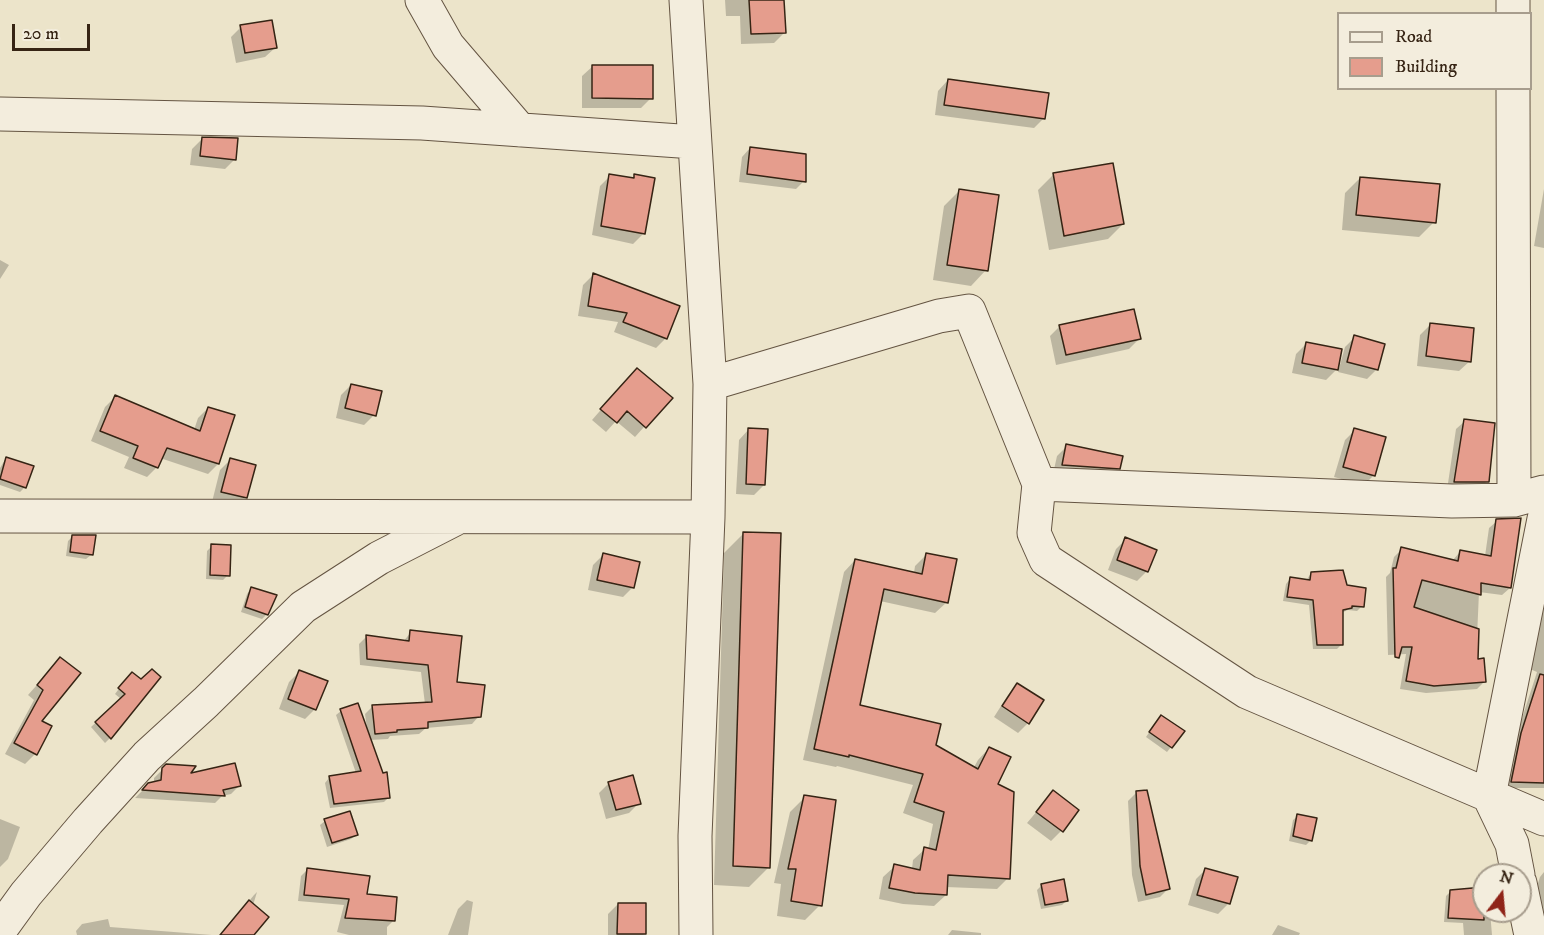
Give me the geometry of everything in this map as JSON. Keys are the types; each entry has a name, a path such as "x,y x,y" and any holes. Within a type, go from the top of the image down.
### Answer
{"street":[{"path":"422,0 448,46 520,130"},
{"path":"686,0 710,384 708,517 695,836 696,935"},
{"path":"1039,484 1452,501 1529,496 1513,90"},
{"path":"0,114 422,123 694,142"},
{"path":"710,384 939,316 969,311 1039,484 1034,533 1046,560 1247,692 1544,819"},
{"path":"0,930 33,886 147,756 303,607 379,558 462,515"},
{"path":"0,516 708,517"},
{"path":"1516,863 1512,844 1489,796 1544,519"}],"building":[{"path":"749,0 784,0 786,33 751,34"},
{"path":"272,20 277,48 245,53 240,25"},
{"path":"592,65 653,65 653,99 592,98"},
{"path":"948,79 1049,93 1045,119 944,105"},
{"path":"202,137 238,138 236,160 200,156"},
{"path":"750,147 806,154 806,182 747,174"},
{"path":"1113,163 1124,224 1064,236 1053,173"},
{"path":"609,174 634,178 634,174 655,178 645,234 601,226"},
{"path":"1360,177 1440,184 1436,223 1356,215"},
{"path":"959,189 999,195 988,271 947,265"},
{"path":"593,273 680,306 667,339 623,322 627,313 588,306"},
{"path":"1134,309 1141,339 1066,355 1059,325"},
{"path":"1430,323 1474,328 1471,362 1426,356"},
{"path":"1354,335 1385,344 1378,370 1347,362"},
{"path":"1306,342 1342,349 1338,370 1302,363"},
{"path":"637,368 673,398 646,428 627,411 617,423 600,409"},
{"path":"351,384 382,391 376,416 345,408"},
{"path":"115,395 200,431 208,407 235,415 219,464 167,448 158,468 133,458 138,446 100,431"},
{"path":"1464,419 1495,423 1489,482 1454,482"},
{"path":"748,428 768,429 765,485 746,484"},
{"path":"1354,428 1386,437 1375,476 1343,467"},
{"path":"1066,444 1123,456 1120,469 1062,465"},
{"path":"6,457 34,466 26,488 0,479"},
{"path":"230,458 256,465 247,498 221,492"},
{"path":"1521,518 1511,588 1481,583 1481,595 1422,580 1414,607 1479,629 1478,659 1484,658 1486,682 1434,686 1406,681 1412,647 1402,647 1399,658 1395,657 1393,568 1396,568 1401,547 1458,561 1460,550 1491,556 1496,519"},
{"path":"743,532 781,533 770,868 733,866"},
{"path":"72,535 96,535 93,555 70,552"},
{"path":"1125,537 1157,550 1148,572 1117,560"},
{"path":"211,544 231,545 230,576 210,575"},
{"path":"603,553 640,562 634,588 597,580"},
{"path":"926,553 957,559 948,603 884,589 860,705 941,724 936,745 978,769 989,747 1011,757 998,784 1014,792 1010,879 948,875 947,895 915,893 889,888 894,864 920,870 924,847 936,850 944,812 914,802 923,774 849,755 849,757 814,749 855,559 922,574"},
{"path":"1343,570 1347,585 1366,588 1364,607 1352,606 1352,608 1343,610 1343,645 1317,645 1313,600 1287,597 1290,577 1310,580 1311,572"},
{"path":"251,587 277,595 268,615 245,607"},
{"path":"410,630 462,636 457,682 485,685 481,717 428,722 428,728 375,734 372,705 432,702 428,665 367,659 366,635 409,641"},
{"path":"60,657 81,673 42,721 52,726 37,755 14,743 43,690 37,685"},
{"path":"152,669 161,677 111,739 95,722 125,694 118,688 132,672 141,679"},
{"path":"299,670 328,681 316,710 288,699"},
{"path":"1540,674 1544,675 1544,783 1511,782 1521,733"},
{"path":"1017,683 1044,700 1029,724 1002,706"},
{"path":"358,703 383,773 387,772 390,798 334,804 329,776 361,771 340,709"},
{"path":"1161,715 1185,731 1172,748 1149,732"},
{"path":"235,763 241,786 223,790 225,796 142,790 148,783 161,780 162,768 166,764 196,766 191,773"},
{"path":"633,775 641,804 616,810 608,782"},
{"path":"1053,790 1079,810 1063,832 1036,812"},
{"path":"1147,790 1170,889 1146,895 1140,866 1136,791"},
{"path":"804,795 836,800 822,906 791,901 796,869 788,869"},
{"path":"350,811 358,835 332,843 324,819"},
{"path":"1297,814 1317,818 1312,841 1293,836"},
{"path":"307,868 370,876 367,894 397,897 395,921 345,918 349,899 304,895"},
{"path":"1205,868 1238,877 1230,904 1197,895"},
{"path":"1064,879 1068,901 1045,905 1041,884"},
{"path":"1472,888 1472,919 1448,918 1450,890"},
{"path":"249,900 269,917 254,935 220,935"},
{"path":"618,903 646,903 646,934 617,934"}]}
